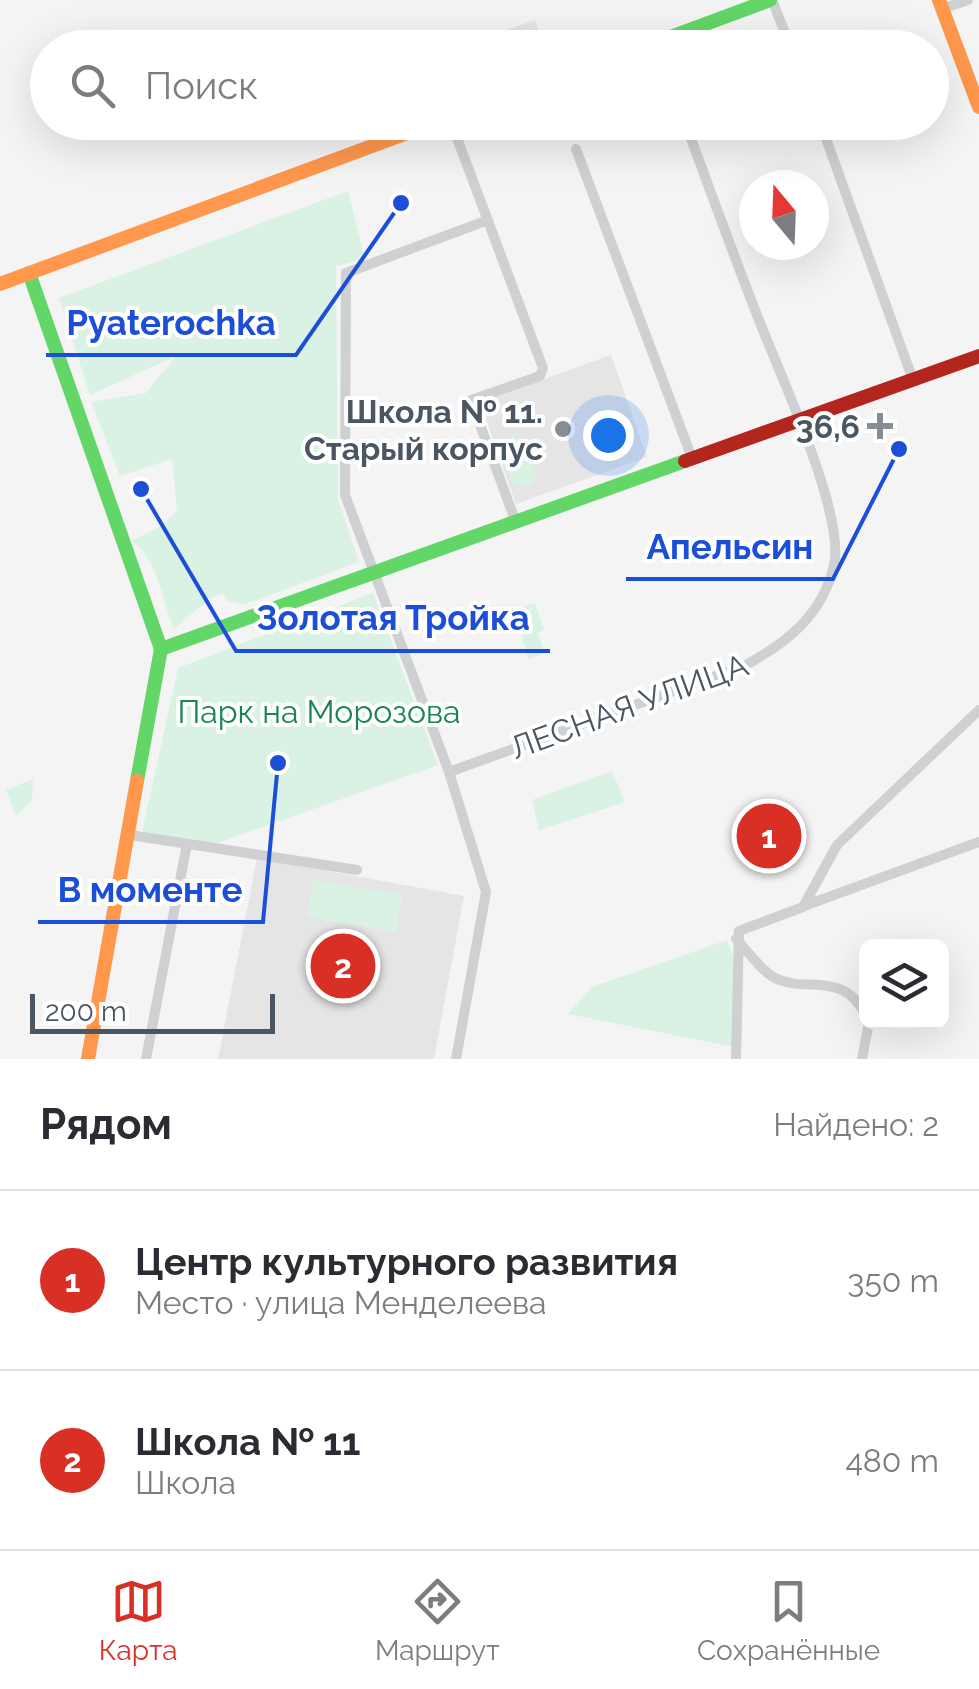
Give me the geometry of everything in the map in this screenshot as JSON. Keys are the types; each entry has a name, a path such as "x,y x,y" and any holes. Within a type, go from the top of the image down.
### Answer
{"street":[{"path":"692,30 771,0 784,30"},
{"path":"968,0 940,4 979,107"},
{"path":"0,284 388,140"},
{"path":"458,140 543,368 540,376 471,400 515,520"},
{"name":"ЛЕСНАЯ УЛИЦА","path":"448,772 746,665 776,649 808,622 835,563 831,517 693,140"},
{"path":"826,140 913,380"},
{"path":"576,150 692,458"},
{"path":"456,1059 486,892 448,772 345,495 346,274 488,220"},
{"path":"28,273 162,650 88,1059"},
{"path":"162,650 979,356"},
{"path":"803,906 836,845 979,710"},
{"path":"130,835 357,870"},
{"path":"736,1059 735,938 746,927 979,842"},
{"path":"146,1059 187,844"},
{"path":"735,938 775,978 829,986 859,1003"},
{"path":"862,1059 866,1029"}],"shaded area":[{"path":"535,20 539,30 507,30"},
{"name":"Школа № 11. Старый корпус","path":"611,355 647,457 516,504 480,402"},
{"path":"257,858 464,896 434,1059 218,1059"}],"green space":[{"path":"348,191 365,259 336,266 338,499 359,562 243,605 226,600 223,594 209,599 174,629 153,568 131,541 162,526 177,510 172,459 120,476 91,402 146,393 176,356 90,395 59,298"},
{"path":"512,435 525,440 536,479 526,487 512,482 501,452 502,442"},
{"name":"Парк на Морозова","path":"373,593 438,765 200,849 142,833 178,668"},
{"path":"535,603 544,630 538,633 545,653 529,659 521,636 528,633 519,608"},
{"path":"612,771 624,799 622,803 539,830 532,800"},
{"path":"33,779 32,800 16,816 6,790"},
{"path":"313,880 402,895 396,932 307,917"},
{"path":"727,940 737,966 734,1047 568,1014 592,987"}],"traffic: fast":[{"path":"689,30 770,0"},
{"path":"29,273 161,649 137,781"},
{"path":"161,649 685,461"}],"traffic: slow":[{"path":"939,0 979,107"},
{"path":"0,284 388,140"},
{"path":"88,1059 137,781"}],"traffic: jam":[{"path":"685,461 979,356"}],"place":[{"name":"Pyaterochka","path":"401,203"},
{"name":"36,6","path":"880,426"},
{"name":"Школа № 11. Старый корпус","path":"563,429"},
{"name":"Апельсин","path":"899,449"},
{"name":"Золотая Тройка","path":"141,489"},
{"name":"В моменте","path":"278,763"},
{"name":"Центр культурного развития","path":"769,836"},
{"name":"Школа № 11","path":"343,966"}]}
